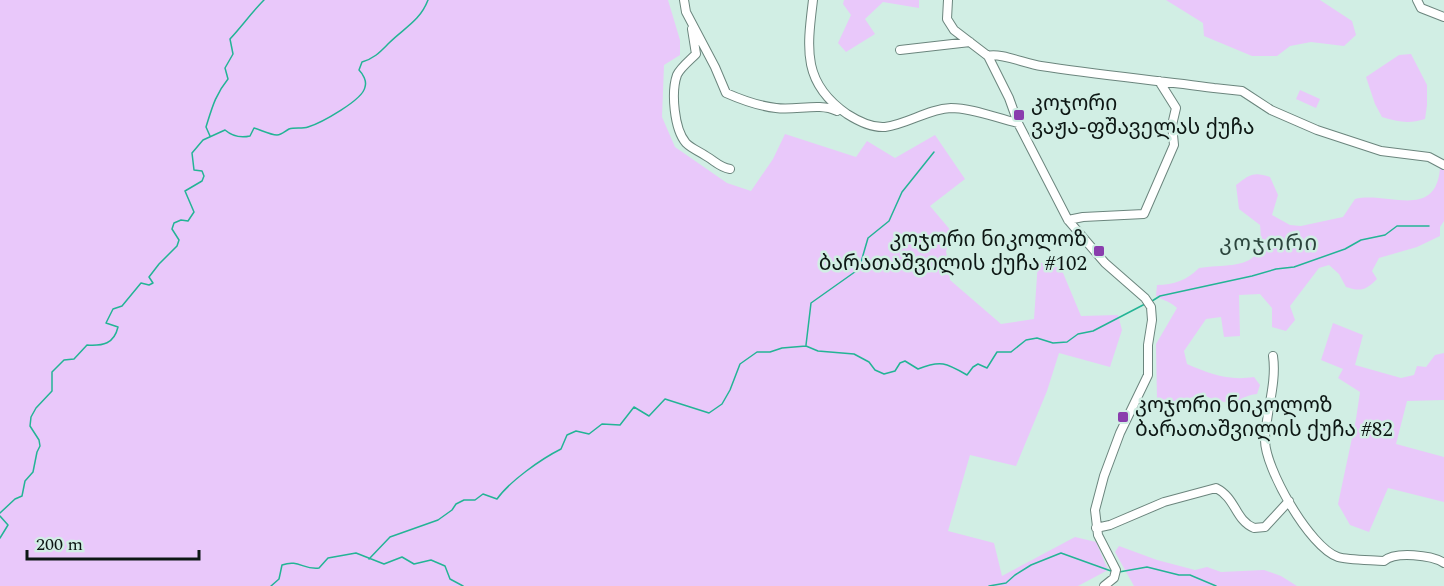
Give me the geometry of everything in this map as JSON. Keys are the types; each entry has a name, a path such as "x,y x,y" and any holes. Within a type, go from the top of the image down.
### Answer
{"street":[{"path":"684,0 686,12 716,67 726,93 749,103 777,109 827,107 876,127 898,124 944,109 964,108 1018,123"},
{"path":"813,0 809,40 811,65 819,87 826,98 853,118"},
{"path":"948,0 947,19 954,30 987,56 1009,98 1018,123 1068,220 1105,263 1145,298 1151,307 1148,375 1120,433 1104,476 1095,510 1096,528 1114,565 1114,578 1104,586"},
{"path":"1418,0 1421,8 1444,17"},
{"path":"692,25 696,54 678,74 675,91 676,122 684,141 692,148 720,167 730,169"},
{"path":"900,50 970,42"},
{"path":"987,56 997,55 1025,64 1066,70 1236,89 1253,96 1271,110 1317,130 1381,151 1420,154 1444,165"},
{"path":"1068,220 1083,217 1144,214 1174,145 1172,125 1176,108 1160,81"},
{"path":"1273,356 1265,445 1289,501 1310,536 1320,546 1339,558 1384,561 1398,555 1423,556 1444,563"},
{"path":"1096,528 1110,525 1164,502 1216,488 1232,500 1242,520 1254,528 1265,527 1289,501"}],"shaded area":[{"path":"0,0 668,0 680,40 680,55 664,65 662,117 675,147 727,183 751,191 773,159 785,134 856,157 867,141 895,158 935,135 965,179 930,206 952,232 946,251 950,280 1001,324 1034,319 1038,262 1061,268 1081,316 1118,315 1122,330 1110,367 1059,353 1047,391 1016,466 970,455 948,531 994,543 1002,576 1075,537 1096,542 1108,570 1078,586 0,586"},
{"path":"844,0 919,0 919,8 883,2 865,19 875,34 846,52 838,43 851,15 843,4"},
{"path":"1166,0 1320,0 1352,21 1356,35 1344,46 1311,42 1290,46 1277,56 1252,56 1204,36 1203,23"},
{"path":"1411,54 1427,85 1425,119 1404,122 1382,117 1366,77 1399,55"},
{"path":"1300,90 1320,99 1316,108 1296,99"},
{"path":"1444,166 1444,221 1440,227 1440,236 1417,247 1379,258 1372,271 1377,279 1370,286 1360,290 1346,287 1339,274 1329,265 1319,268 1290,306 1295,320 1286,331 1272,327 1272,308 1260,294 1239,295 1240,336 1224,337 1221,317 1206,319 1184,351 1187,364 1219,376 1254,377 1260,385 1257,394 1230,402 1201,394 1168,406 1157,400 1156,344 1177,308 1156,296 1157,285 1180,281 1199,268 1244,262 1258,251 1260,225 1239,209 1236,185 1252,175 1270,177 1278,195 1272,215 1290,225 1301,226 1343,217 1355,199 1420,199 1430,194 1437,184 1440,168"},
{"path":"1333,323 1363,335 1355,365 1401,378 1414,375 1417,366 1426,367 1435,355 1444,353 1444,400 1407,401 1396,444 1444,457 1444,502 1388,488 1369,532 1350,525 1338,504 1360,392 1338,378 1343,369 1321,360"},
{"path":"1119,546 1157,560 1195,570 1207,567 1221,572 1264,570 1281,576 1297,586 1134,586 1115,552"}],"waterway":[{"path":"210,136 206,127 210,114 217,96 228,79 225,68 233,54 230,39 264,0"},
{"path":"0,513 15,499 22,496 25,481 33,472 40,446 30,426 31,417 52,391 52,372 64,360 74,359 87,345 107,343 114,337 118,327 106,323 113,309 122,306 141,283 149,285 153,283 149,277 177,246 179,240 172,229 174,223 181,220 188,221 194,212 185,191 202,181 204,176 202,171 194,170 192,153 203,140 225,130 240,137 250,136 254,128 279,135 289,129 314,125 341,110 363,92 365,82 359,70 362,62 377,54 411,24 421,13 428,0"},
{"path":"806,345 811,303 859,269 868,238 889,221 902,192 934,152"},
{"path":"1152,301 1160,296 1276,269 1294,267 1345,249 1361,240 1385,235 1397,226 1429,226"},
{"path":"369,559 390,537 438,520 464,500 475,500 483,494 497,499 526,471 561,449 567,435 576,431 589,434 602,424 620,425 634,407 649,416 665,399 709,413 722,404 740,364 757,352 806,346 818,351 854,354 884,374 895,371 900,363 905,361 918,369 932,364 943,364 967,375 978,364 987,368 997,352 1011,352 1026,340 1037,338 1053,343 1067,342 1078,334 1093,331 1145,304"},
{"path":"0,516 8,525 0,538"},
{"path":"271,586 279,579 282,565 293,563 309,568 319,568 328,558 356,553 384,564 402,557 414,564 431,560 445,566 450,579 463,586"},
{"path":"989,586 1006,583 1031,565 1061,553 1111,571"},
{"path":"1119,572 1147,567 1179,575 1190,575 1216,586"}],"place":[{"name":"კოჯორი ვაჟა-ფშაველას ქუჩა","path":"1019,115"},
{"name":"კოჯორი ნიკოლოზ ბარათაშვილის ქუჩა #102","path":"1099,251"},
{"name":"კოჯორი ნიკოლოზ ბარათაშვილის ქუჩა #82","path":"1123,417"}],"district":[{"name":"კოჯორი","path":"1269,242"}]}
